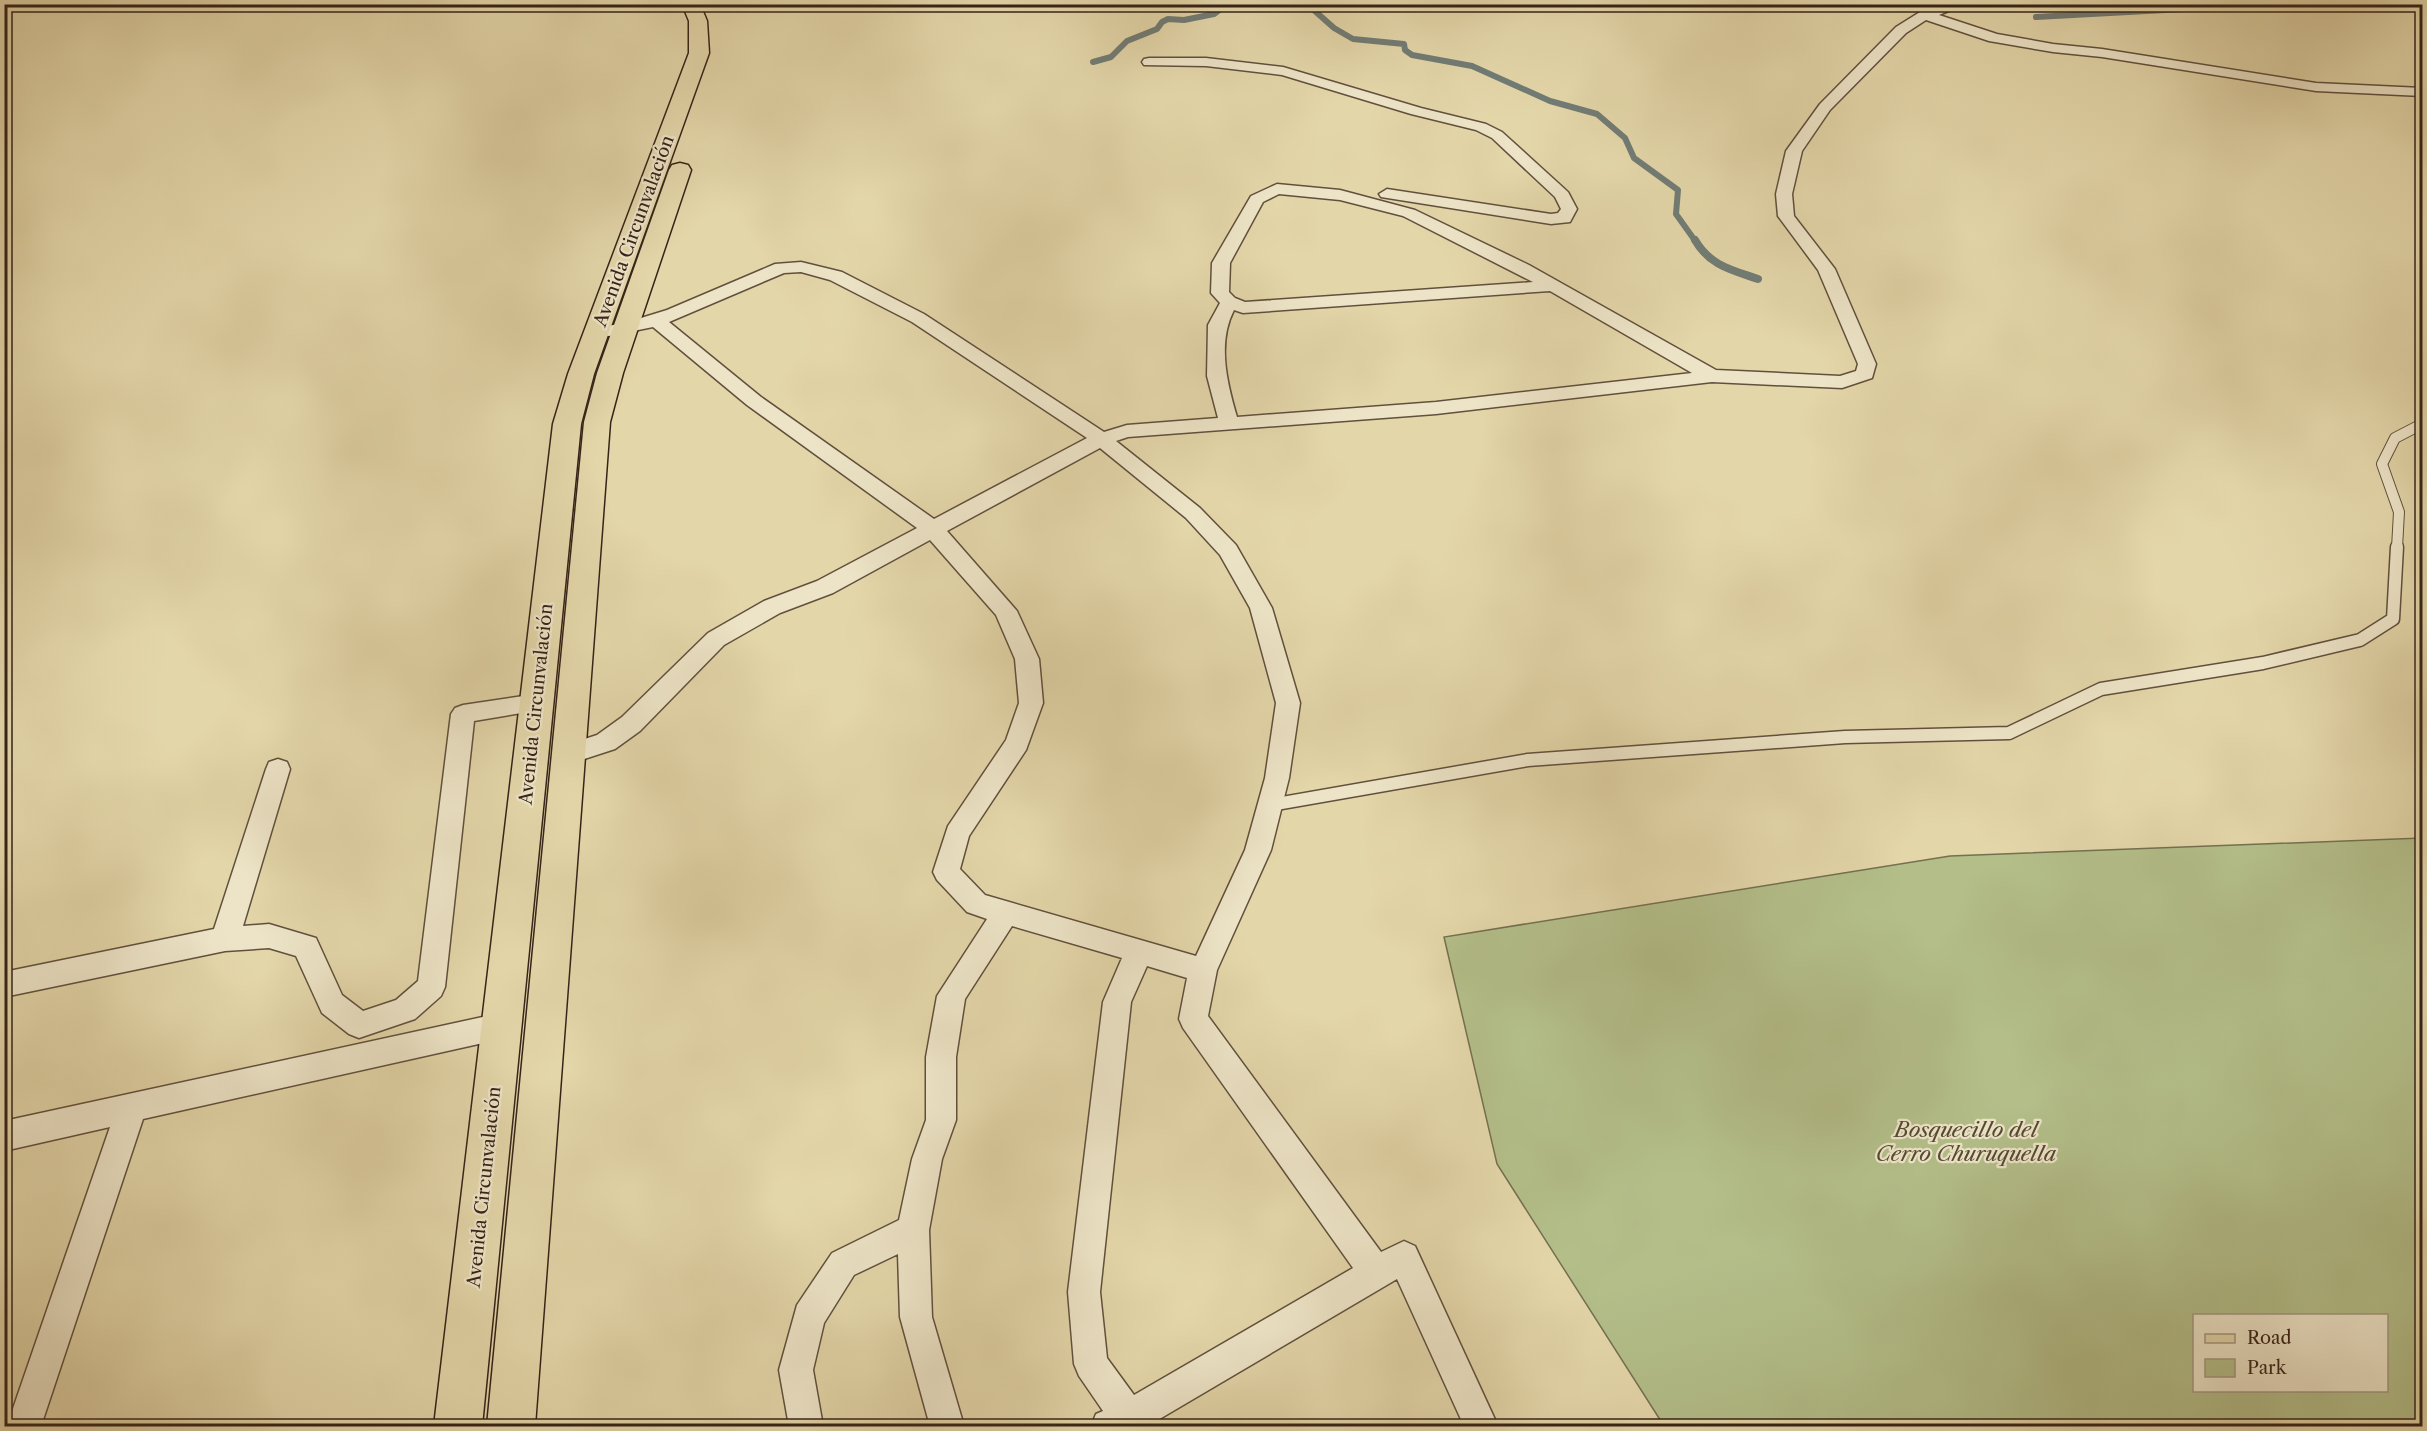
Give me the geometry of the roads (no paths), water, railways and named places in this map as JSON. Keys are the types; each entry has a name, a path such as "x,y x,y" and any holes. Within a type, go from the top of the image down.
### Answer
{"main road":[{"name":"Avenida Circunvalación","path":"458,1426 567,424 610,331 720,52 721,34 710,5"},
{"name":"Avenida Circunvalación","path":"511,1426 597,422 610,331"}],"street":[{"path":"569,754 606,742 631,724 716,639 772,607 825,587 1101,439 1127,431 1436,408 1712,376 1842,382 1865,374 1867,364 1826,270 1786,216 1784,195 1794,151 1825,107 1901,30 1925,15 1959,4"},
{"path":"1925,15 1994,38 2053,48 2102,53 2316,87 2422,92"},
{"path":"1149,62 1227,64 1283,71 1416,111 1481,127 1497,135 1562,195 1569,209 1564,218 1551,219 1368,192 1322,193"},
{"path":"1553,286 1243,308 1229,303 1220,293 1221,263 1257,199 1277,189 1322,193 1366,201 1409,213 1553,286 1712,376"},
{"path":"610,331 656,320 781,268 801,267 836,276 918,318 1101,439 1193,513 1228,550 1261,608 1288,703 1277,778 1258,850 1203,970 1193,1019 1377,1274"},
{"path":"1229,303 1217,325 1216,376 1229,424"},
{"path":"656,320 754,401 933,529 1006,611 1027,659 1030,703 1017,743 957,833 946,872 976,904 1203,970"},
{"path":"4,985 225,939 269,936 306,947 332,1004 359,1025 405,1010 431,987 463,714 537,703"},
{"path":"225,939 278,770"},
{"path":"947,1426 916,1317 913,1230 927,1159 941,1120 941,1057 951,996 1006,913"},
{"path":"1139,951 1117,1002 1084,1292 1091,1364 1124,1423 1404,1257 1481,1426"},
{"path":"4,1136 501,1026"},
{"path":"24,1426 132,1107"},
{"path":"806,1426 796,1370 809,1317 843,1264 913,1230"}],"lane":[{"path":"1270,805 1528,760 1845,737 2010,733 2101,689 2263,663 2360,640 2393,619 2399,512 2382,464 2394,438 2422,424"}],"waterway":[{"path":"1093,62 1111,57 1127,41 1157,29 1162,22 1168,19 1184,20 1214,14 1227,4"},
{"path":"1307,4 1334,28 1353,39 1404,44 1405,50 1412,55 1472,66 1550,101 1597,114 1625,138 1634,158 1678,190 1676,214 1696,242"},
{"path":"2036,17 2184,9 2194,4"},
{"path":"1695,240 1708,256 1722,266 1758,279"}],"park label":[{"name":"Bosquecillo del Cerro Churuquella","path":"1966,1142"}]}
